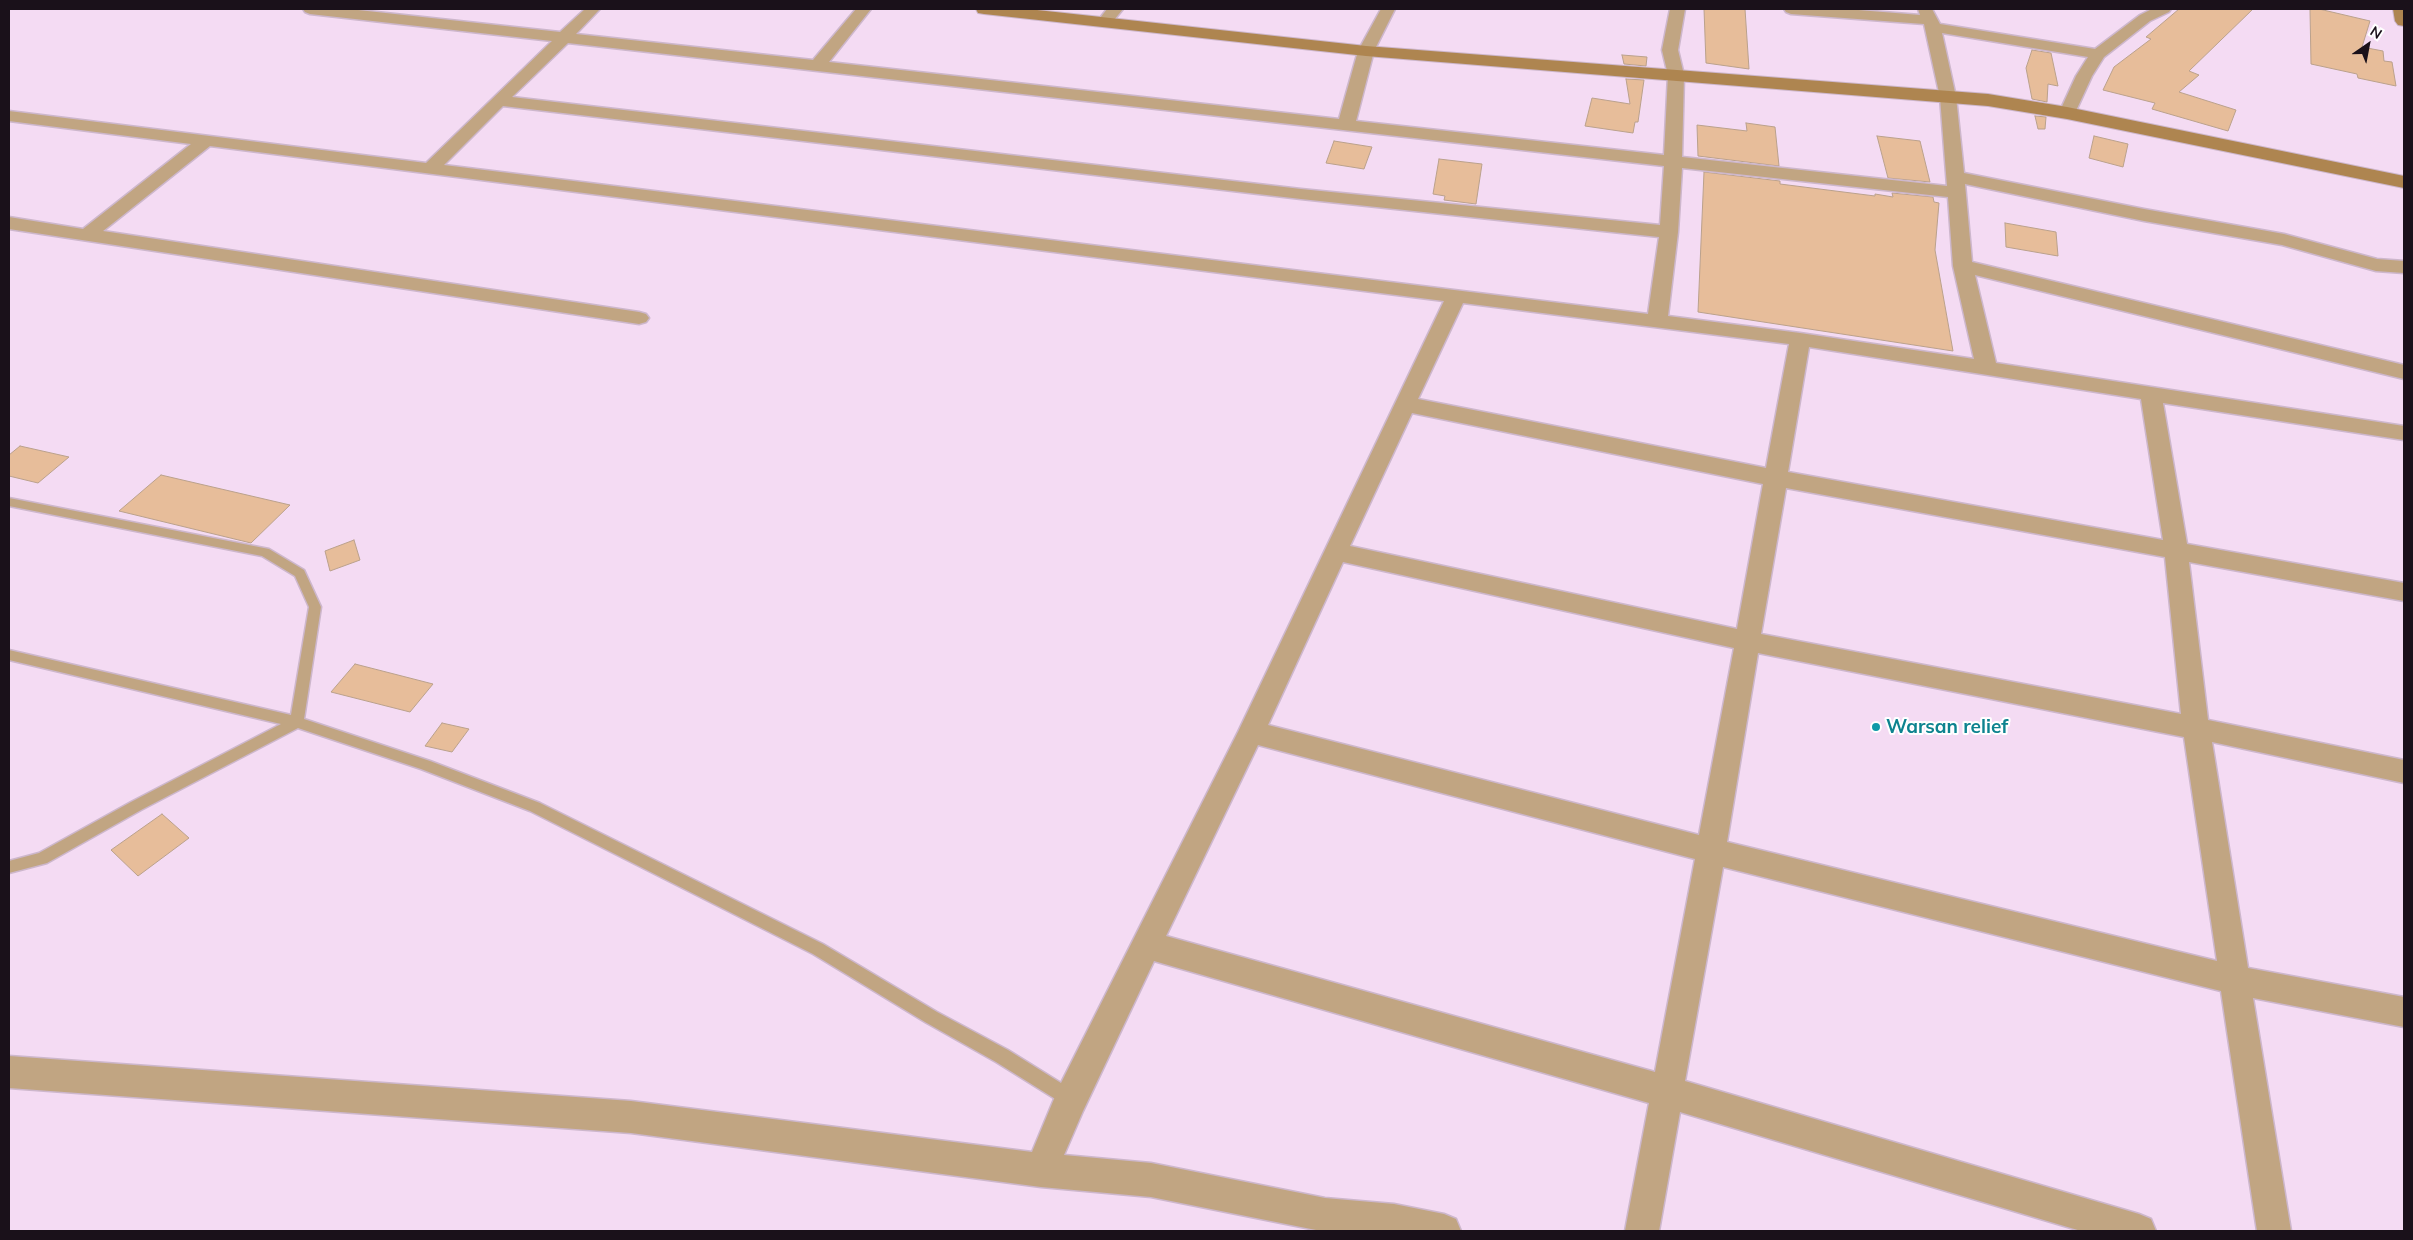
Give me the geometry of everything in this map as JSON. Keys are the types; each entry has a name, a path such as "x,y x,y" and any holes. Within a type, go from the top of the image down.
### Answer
{"street":[{"path":"310,9 1673,162 1956,185 2144,215 2284,240 2370,264 2404,267"},
{"path":"432,167 593,9"},
{"path":"816,67 864,9"},
{"path":"984,9 1110,16 1366,51 1997,102 2067,113 2404,182"},
{"path":"1346,126 1366,51 1388,9"},
{"path":"1657,321 1668,232 1673,162 1676,76 1670,50 1678,9"},
{"path":"1791,9 1929,19 2098,54"},
{"path":"2067,113 2084,76 2098,54 2145,18 2164,9"},
{"path":"2400,9 2404,22"},
{"path":"1929,19 1948,97 1963,266 1987,368"},
{"path":"500,101 1301,194 1668,232"},
{"path":"9,116 432,167 1800,339 2404,433"},
{"path":"88,234 207,140"},
{"path":"9,223 640,318"},
{"path":"1963,266 2404,372"},
{"path":"1041,1170 1071,1099 1251,732 1456,296"},
{"path":"1642,1231 1711,851 1800,339"},
{"path":"2151,394 2176,550 2196,728 2274,1231"},
{"path":"1405,404 1775,478 2404,592"},
{"path":"1336,552 1747,641 2196,728 2404,771"},
{"path":"1251,732 1711,851 2235,980 2404,1012"},
{"path":"1147,945 1667,1092 2139,1231"},
{"path":"9,1072 631,1116 1041,1170 1152,1180 1273,1202 1325,1215 1394,1221 1444,1231"}],"lane":[{"path":"9,502 265,552 300,573 315,606 296,722"},
{"path":"9,655 296,722 425,765 535,807 818,949 931,1017 1002,1056 1071,1099"},
{"path":"9,867 42,859 136,806 296,722"}],"building":[{"path":"1704,9 1745,9 1749,69 1706,63"},
{"path":"2179,9 2253,9 2189,71 2199,75 2179,92 2236,110 2228,131 2152,109 2155,103 2103,90 2114,67 2151,39 2146,37"},
{"path":"2310,9 2319,9 2370,21 2362,47 2383,51 2384,61 2392,62 2396,86 2358,78 2357,74 2311,64"},
{"path":"2032,50 2051,53 2058,86 2048,84 2047,102 2032,99 2026,68"},
{"path":"1622,55 1647,57 1646,66 1624,64"},
{"path":"1626,79 1644,80 1638,122 1635,122 1633,133 1585,126 1592,98 1630,104"},
{"path":"2035,116 2046,117 2045,129 2038,129"},
{"path":"1746,123 1775,127 1779,166 1698,156 1697,125 1747,131"},
{"path":"1877,136 1920,141 1930,182 1888,178"},
{"path":"2094,136 2128,144 2123,167 2089,158"},
{"path":"1334,141 1372,147 1364,169 1326,163"},
{"path":"1439,159 1482,164 1476,204 1444,200 1445,196 1433,194"},
{"path":"1704,172 1780,181 1780,184 1875,196 1875,194 1893,197 1892,193 1933,197 1934,202 1939,203 1935,250 1953,351 1698,312"},
{"path":"2005,223 2056,232 2058,256 2006,247"},
{"path":"20,446 69,457 38,483 9,476 9,455"},
{"path":"161,475 290,505 251,543 119,511"},
{"path":"354,540 360,560 330,571 325,551"},
{"path":"355,664 433,684 410,712 331,692"},
{"path":"442,723 469,729 452,752 425,746"},
{"path":"162,814 189,838 138,876 111,850"}],"place":[{"name":"Warsan relief","path":"1876,727"}]}
